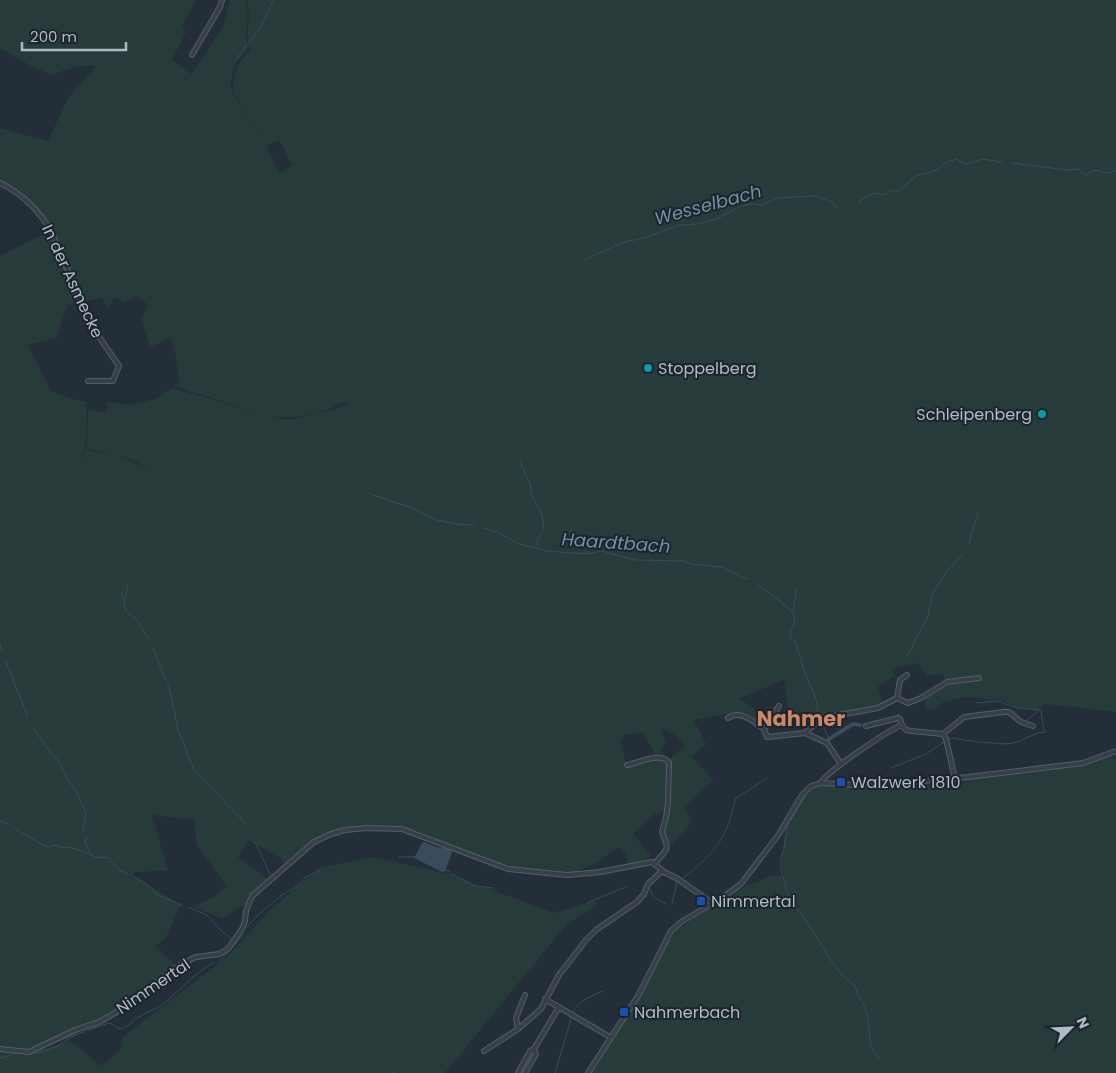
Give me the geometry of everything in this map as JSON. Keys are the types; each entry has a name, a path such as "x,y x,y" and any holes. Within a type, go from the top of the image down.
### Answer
{"street":[{"path":"192,55 220,7 222,0"},
{"name":"In der Asmecke","path":"0,183 10,188 40,214 46,222 89,321 119,366 114,381 88,381"},
{"path":"897,698 900,680 907,675"},
{"path":"897,698 908,703 926,695 946,682 979,678"},
{"path":"805,733 822,718 878,708 897,698"},
{"path":"764,729 779,706"},
{"path":"943,734 964,717 1004,712 1009,712 1021,722 1033,726"},
{"path":"728,718 732,715 740,715 764,729 766,736 769,738 805,733 827,743 841,764"},
{"path":"866,726 898,718 906,730 940,732 946,740 955,778"},
{"path":"821,783 823,778 841,764 902,725"},
{"path":"588,1073 638,996 671,931 681,922 741,884 779,834 802,795 809,788 821,783 854,785 891,784 1083,763 1116,751"},
{"path":"627,765 660,758 667,760 669,764 667,810 662,832 668,844 666,850 655,863 662,871 678,879 712,903"},
{"name":"Nimmertal","path":"0,1050 29,1052 75,1030 99,1022 115,1013 183,963 228,950 242,929 252,896 314,842 346,830 402,828 508,869 567,875 600,872 650,862 655,863"},
{"path":"484,1051 518,1029 541,1009 559,975 586,940 600,927 637,902 644,894 648,884 662,871"},
{"path":"518,1029 516,1018 525,995"},
{"path":"545,1000 610,1037"},
{"path":"518,1073 559,1007"},
{"path":"525,1073 536,1054 534,1049"}],"green space":[{"path":"0,0 196,0 182,27 186,32 172,60 192,74 223,27 230,0 245,0 248,11 246,36 248,49 234,65 231,82 232,92 266,146 233,92 237,69 250,49 248,43 249,12 247,0 1116,0 1116,712 1045,704 1038,709 1021,709 1003,701 967,697 944,702 933,710 927,709 924,706 925,699 947,686 943,674 927,676 917,663 892,669 894,676 878,687 882,703 876,707 820,717 798,729 789,712 784,680 738,699 748,704 766,721 763,727 745,717 730,714 694,720 706,744 691,757 714,780 684,808 691,817 689,825 671,846 664,830 667,824 668,810 653,815 633,834 651,856 643,862 628,865 626,854 619,847 596,863 579,870 579,874 509,869 418,831 396,826 367,826 319,839 288,867 280,858 249,840 238,857 272,882 253,901 238,908 223,919 193,907 214,897 227,886 196,844 195,820 152,815 168,871 133,872 134,876 181,905 165,939 155,946 179,968 100,1027 30,1051 3,1050 28,1053 71,1041 101,1066 120,1050 123,1037 228,956 271,909 319,868 373,857 450,874 482,888 482,886 554,913 594,901 597,905 567,924 445,1073 0,1073 0,256 50,231 80,303 68,306 57,338 28,345 51,391 79,401 86,401 87,425 85,448 80,462 86,449 106,454 86,448 88,409 106,413 107,402 130,405 156,399 172,388 267,415 173,386 179,381 171,338 150,347 142,319 148,305 137,296 125,303 115,297 109,308 101,298 82,302 61,249 43,217 17,191 0,181 0,128 48,141 68,98 96,66 77,66 51,75 27,64 0,48","holes":["279,140 292,165 280,173 284,182 266,146","342,402 349,403 336,409 293,419 282,419 272,416 308,415 326,410","118,456 134,461 148,470 130,460","660,728 674,734 686,746 668,760 661,750 666,742","643,732 657,759 627,766 620,741 625,735"]},
{"path":"1112,756 1116,760 1116,1073 591,1073 639,999 666,945 677,930 697,916 735,895 746,885 770,876 784,875 782,852 789,825 797,806 803,798 817,787 831,785 855,788 892,788 954,780 955,784 968,779 1085,765"}],"water":[{"path":"424,842 437,847 451,849 452,853 445,871 442,872 414,858"}],"waterway":[{"path":"234,62 260,28 273,0"},
{"name":"Wesselbach","path":"859,201 875,193 884,195 891,191 900,190 916,176 937,170 947,162 956,159 967,164 982,159 1002,162"},
{"name":"Wesselbach","path":"1012,163 1067,170 1078,169 1085,175 1094,170 1107,173 1116,171"},
{"name":"Wesselbach","path":"585,260 621,243 647,237 680,225 698,224 716,219 739,207 749,204 762,205 778,198 815,196 832,202 838,208"},
{"path":"520,462 530,483 531,493 542,515 544,530"},
{"name":"Haardtbach","path":"370,494 412,508 437,520 455,524 474,525"},
{"path":"970,545 969,542 978,512"},
{"name":"Haardtbach","path":"484,528 497,532 519,544 547,551 585,554 602,551 635,560 684,561 692,564 722,567 748,579"},
{"path":"538,547 537,541 541,534"},
{"path":"906,656 913,647 914,641 927,619 933,593 945,574 964,553"},
{"path":"128,585 124,602 126,611 137,620 148,638"},
{"name":"Haardtbach","path":"758,585 784,604 794,614 795,622 791,628 790,636 795,642 816,699 819,717"},
{"path":"793,611 797,588"},
{"path":"121,593 124,601"},
{"path":"0,643 2,652"},
{"path":"153,648 170,691 178,729 194,770 246,824"},
{"path":"6,662 28,717"},
{"path":"976,703 997,701 1017,708 1041,710 1044,732"},
{"path":"1026,721 1038,711"},
{"path":"898,714 902,718"},
{"name":"Haardtbach","path":"821,721 828,737"},
{"path":"829,739 853,724 860,725"},
{"path":"33,727 51,754 57,759 77,793 86,813 83,831"},
{"name":"Nahmer","path":"891,768 926,754 952,738 1006,744 1018,742 1037,733 1046,732"},
{"name":"Nahmer","path":"672,903 677,883 706,858 723,837 736,798 767,778"},
{"path":"814,787 808,792 787,826 784,850 781,857 781,869 786,888 795,907 804,917 832,962 842,975 855,986 867,1014 873,1050 881,1060"},
{"path":"0,821 9,824"},
{"path":"14,828 48,847 56,845 73,848 96,857 108,858 119,870 128,874"},
{"path":"87,837 85,843 91,855"},
{"path":"255,842 271,876"},
{"path":"398,857 414,857"},
{"path":"445,870 450,872"},
{"path":"247,927 282,895 296,887 307,876 319,871"},
{"path":"451,874 476,886 494,888"},
{"path":"133,876 148,885 157,895 182,905"},
{"path":"587,903 628,886"},
{"path":"650,889 653,897 666,904"},
{"path":"188,907 207,915 220,930 231,938"},
{"path":"220,961 244,934"},
{"path":"89,1030 109,1023 119,1028 125,1027 163,1004 196,974 215,962"},
{"name":"Nahmerbach","path":"573,1012 581,1002 603,991"},
{"name":"Nahmerbach","path":"555,1073 572,1016"},
{"path":"0,1058 18,1053 38,1053 58,1046 71,1037 83,1032"}],"place":[{"name":"Stoppelberg","path":"648,368"},
{"name":"Schleipenberg","path":"1042,414"},
{"name":"Walzwerk 1810","path":"841,782"},
{"name":"Nimmertal","path":"701,901"},
{"name":"Nahmerbach","path":"624,1012"}],"district":[{"name":"Nahmer","path":"801,719"}]}
